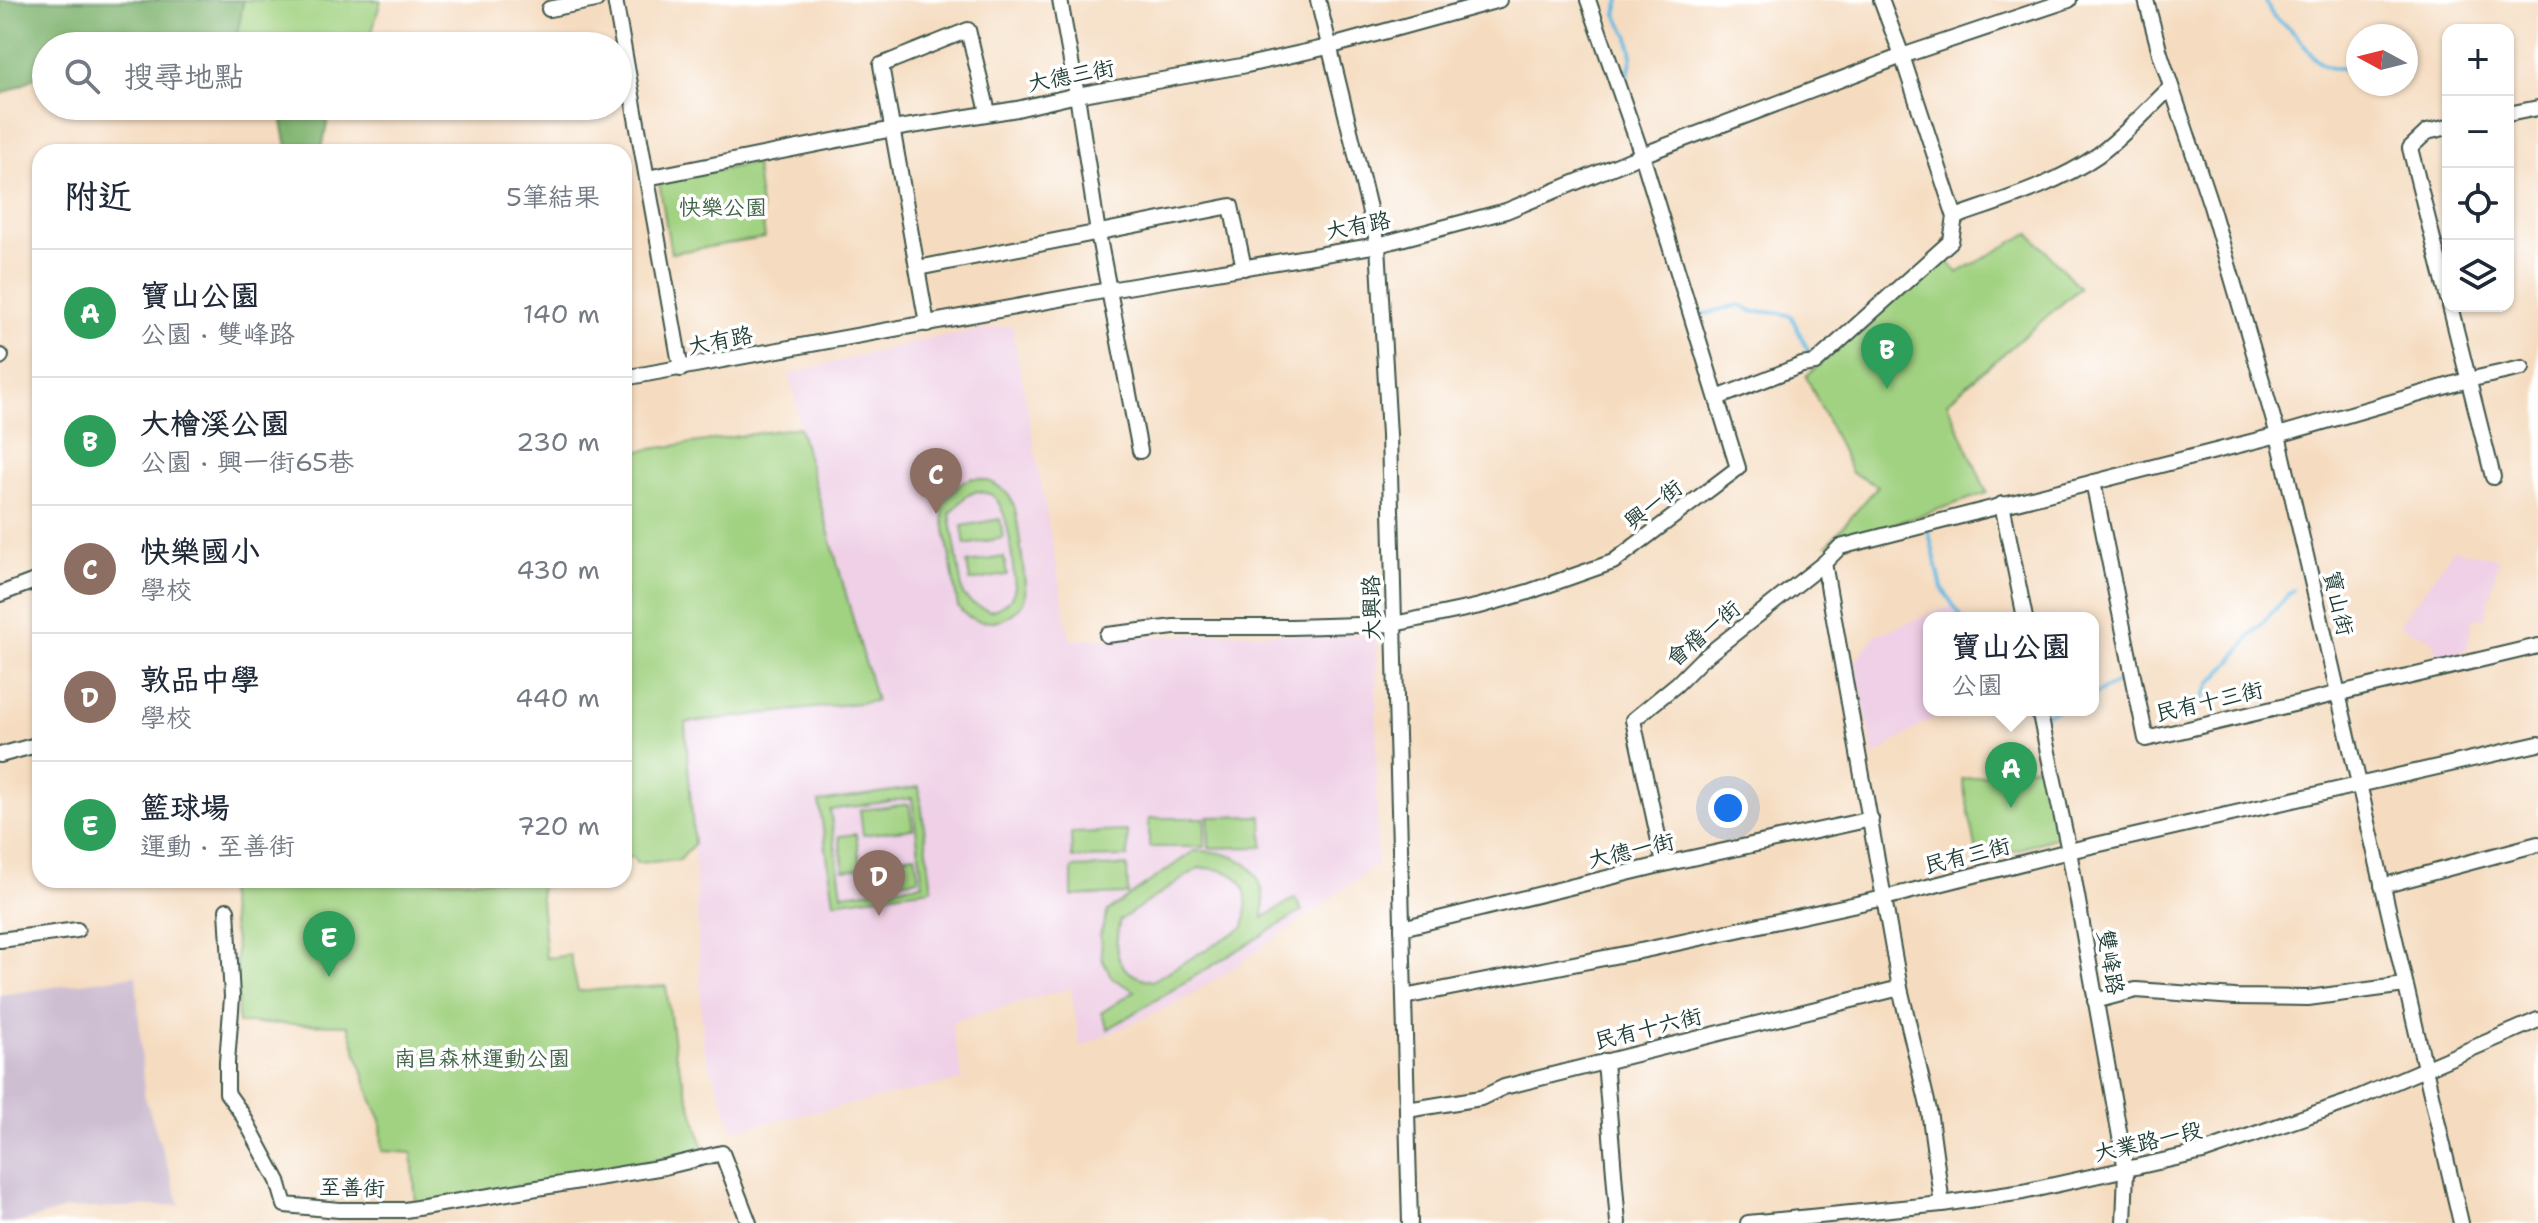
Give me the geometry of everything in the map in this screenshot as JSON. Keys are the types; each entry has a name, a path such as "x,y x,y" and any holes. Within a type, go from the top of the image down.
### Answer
{"street":[{"path":"549,9 596,0"},
{"path":"615,0 621,32"},
{"path":"1060,0 1098,233 1140,451"},
{"name":"大興路","path":"1318,0 1378,245 1389,435 1410,1223"},
{"name":"大德三街","path":"647,178 1328,47 1499,0"},
{"name":"興一街","path":"1107,635 1174,627 1394,624 1480,606 1613,562 1738,468 1642,155 1588,0"},
{"path":"1717,398 1802,365 1815,363 1951,241 1955,217 1881,0"},
{"name":"大有路","path":"632,377 1109,290 1378,245 1506,211 1642,155 1902,56 2069,0"},
{"name":"寶山街","path":"2146,0 2171,87 2214,213 2278,435 2461,1223"},
{"path":"927,324 881,65 968,30 988,112"},
{"path":"1955,217 2029,191 2100,154 2171,87"},
{"path":"632,95 681,369"},
{"path":"2514,113 2538,108"},
{"path":"2442,128 2427,132 2410,148 2442,275"},
{"path":"918,268 1231,206 1244,268"},
{"path":"2451,312 2493,477"},
{"name":"會稽一街","path":"1664,864 1633,720 1701,660 1840,547 2278,435 2468,380 2522,368"},
{"name":"民有十三街","path":"2093,482 2146,739 2538,646"},
{"path":"2002,504 2024,612"},
{"path":"1824,563 1900,988 1929,1110 1942,1204"},
{"path":"0,594 32,582"},
{"name":"雙峰路","path":"2040,716 2069,851 2126,1170 2124,1223"},
{"name":"民有三街","path":"1404,997 1645,950 1884,898 2069,851 2538,744"},
{"path":"0,755 32,746"},
{"name":"大德一街","path":"1402,928 1664,864 1871,819"},
{"path":"2382,886 2538,844"},
{"name":"至善街","path":"227,910 232,997 227,1093 242,1114 278,1181 285,1205 339,1210 405,1210 664,1167 722,1153 749,1223"},
{"path":"0,940 77,930"},
{"path":"2095,1001 2136,990 2308,998 2405,985"},
{"name":"民有十六街","path":"1407,1110 1481,1098 1504,1087 1900,988"},
{"name":"大業路一段","path":"1748,1223 1942,1204 2023,1192 2203,1152 2348,1102 2538,1020"},
{"path":"1605,1061 1618,1223"}],"shaded area":[{"path":"1012,325 1070,640 1224,633 1376,635 1377,865 1238,965 1179,1002 1080,1047 1071,988 951,1022 963,1080 733,1130 703,1045 685,723 876,700 799,427 789,374 927,339"},
{"path":"2454,549 2499,559 2484,619 2473,618 2467,649 2440,660 2432,640 2399,625"},
{"path":"1951,606 1954,612 1935,612"},
{"path":"1923,617 1923,716 1939,716 1874,756 1855,661 1875,635"},
{"path":"136,975 144,1094 180,1205 66,1209 18,1223 0,1223 0,995"}],"green space":[{"path":"0,0 242,0 238,32 32,32 32,79 0,95"},
{"path":"242,0 381,0 372,32 237,32"},
{"path":"282,120 328,120 323,144 286,144"},
{"name":"快樂公園","path":"755,163 765,238 671,253 659,182"},
{"path":"2029,233 2080,288 1947,402 1987,493 1828,544 1878,486 1852,473 1806,376 1944,256 1957,273"},
{"path":"799,427 876,701 685,723 694,844 680,860 636,863 632,857 632,452"},
{"path":"978,478 996,485 1010,498 1015,509 1025,597 1016,611 1001,619 975,620 958,607 941,505 962,482","holes":["978,491 990,494 1002,510 1013,564 1015,587 1012,596 990,611 971,603 963,595 950,514 966,496"]},
{"path":"1000,519 1003,538 965,545 962,526"},
{"path":"1004,557 1007,575 970,581 967,563"},
{"path":"2044,765 2060,836 1979,862 1962,779"},
{"path":"919,787 932,889 834,902 819,802","holes":["912,798 923,884 842,894 830,810"]},
{"path":"909,804 913,829 863,835 860,810"},
{"path":"1262,816 1263,847 1209,848 1208,817"},
{"path":"1149,818 1205,818 1205,847 1149,847"},
{"path":"1127,831 1128,857 1072,858 1071,833"},
{"path":"856,834 861,868 844,870 839,836"},
{"path":"1194,851 1225,854 1248,865 1261,886 1263,918 1295,898 1302,911 1108,1029 1101,1013 1135,991 1112,978 1102,959 1100,935 1108,911","holes":["1199,868 1226,871 1241,882 1247,900 1244,927 1152,981 1130,973 1119,960 1117,952 1120,920"]},
{"path":"915,855 919,879 871,886 867,862"},
{"path":"1127,866 1128,894 1072,896 1072,868"},
{"name":"南昌森林運動公園","path":"226,888 540,888 546,958 570,955 578,991 666,986 675,1052 704,1150 574,1177 416,1204 412,1153 382,1151 381,1120 348,1025 238,1023 236,948"}],"waterway":[{"path":"1620,0 1616,14 1629,37 1632,56 1625,89"},
{"path":"2265,0 2274,17 2294,33 2318,62 2333,68 2346,67"},
{"path":"1701,315 1738,305 1754,312 1791,316 1810,354"},
{"path":"1928,529 1942,588 1958,612"},
{"path":"2200,705 2211,683 2293,590"},
{"path":"2099,692 2118,682"}],"place":[{"name":"大檜溪公園","path":"1887,389"},
{"name":"快樂國小","path":"936,514"},
{"name":"寶山公園","path":"2011,808"},
{"name":"敦品中學","path":"879,916"},
{"name":"籃球場","path":"329,977"}]}
